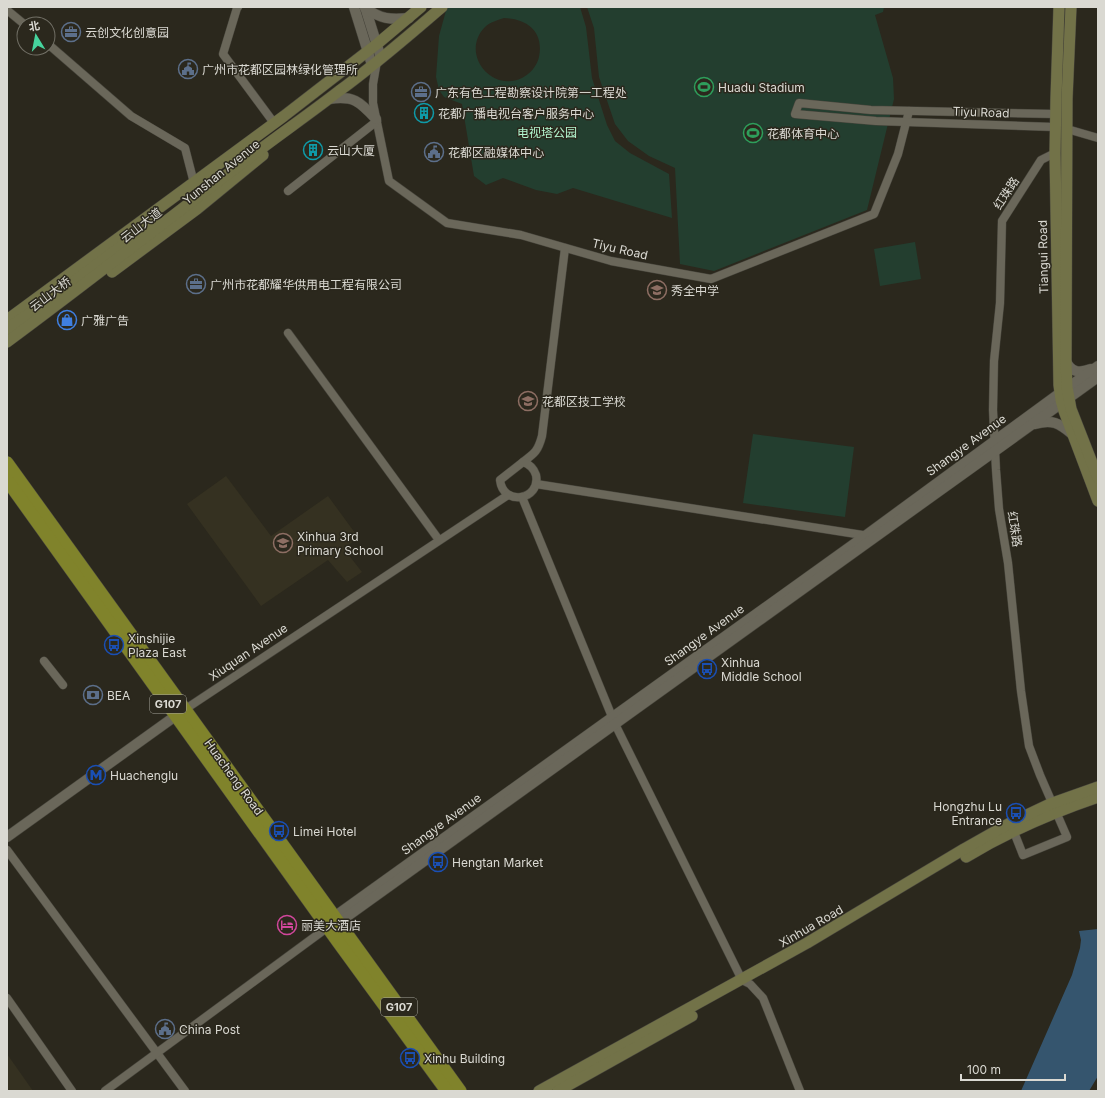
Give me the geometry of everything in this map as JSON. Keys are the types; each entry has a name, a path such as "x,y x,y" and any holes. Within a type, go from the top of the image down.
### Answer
{"highway":[{"name":"Huacheng Road","path":"7,463 180,712"},
{"name":"Huacheng Road","path":"7,480 180,712 333,922 460,1091"},
{"name":"Huacheng Road","path":"333,922 447,1091"}],"main road":[{"name":"Yunshan Avenue","path":"7,320 284,116 367,50 377,44 421,7"},
{"name":"Yunshan Avenue","path":"7,346 128,261 197,209 258,160 305,118 377,62 442,7"},
{"name":"Tiangui Road","path":"1059,7 1055,127 1058,361 1072,434 1098,501"},
{"name":"Tiangui Road","path":"1071,7 1067,99 1066,361 1064,395 1098,478"},
{"name":"云山大道","path":"106,263 284,116"},
{"name":"云山大道","path":"106,263 305,118"},
{"name":"云山大桥","path":"7,329 106,263"},
{"name":"云山大桥","path":"7,342 106,263"},
{"name":"Xinhua Road","path":"558,1091 746,982 807,943 964,849 1098,787"},
{"name":"Xinhua Road","path":"1054,807 1098,797"},
{"name":"Xinhua Road","path":"538,1091 746,982"}],"street":[{"path":"231,7 235,15"},
{"path":"238,7 223,54 274,123"},
{"path":"354,7 367,50 377,62"},
{"path":"365,7 377,44 377,62"},
{"path":"365,7 374,14 385,18 409,18"},
{"path":"7,10 16,17"},
{"path":"56,51 131,116 185,148 194,183"},
{"name":"Tiyu Road","path":"377,62 373,84 373,103 389,181 447,223 521,235 610,261 711,279 874,214 898,154 909,111"},
{"path":"288,191 376,120 366,109 351,99 341,97 329,99"},
{"name":"Tiyu Road","path":"1055,127 906,122 796,114 799,103 871,110 1056,114"},
{"path":"1067,129 1098,138"},
{"name":"红珠路","path":"1012,827 1022,855 1068,837 1029,746 1021,691 1008,563 999,509 993,410 994,361 1000,302 1002,221 1041,160 1055,153"},
{"path":"523,462 529,465 535,472 536,484 531,492 522,497 516,498 508,495 503,489 500,480 523,462 533,455 538,448 542,436 565,248"},
{"path":"288,333 439,540"},
{"path":"1066,361 1072,370 1097,371"},
{"name":"Shangye Avenue","path":"105,1091 333,922 870,537 1097,371"},
{"name":"Shangye Avenue","path":"995,446 1030,426 1064,395"},
{"path":"1030,426 1042,422 1053,422 1061,425 1072,434"},
{"path":"536,484 870,537"},
{"name":"Xiuquan Avenue","path":"7,837 180,712 508,495"},
{"path":"522,497 614,720 746,982 763,998 800,1091"},
{"path":"44,660 63,685"},
{"path":"7,850 185,1091"},
{"path":"7,998 72,1091"}],"shaded area":[{"name":"Xinhua 3rd Primary School","path":"226,476 271,536 328,496 358,537 344,549 362,572 347,582 328,560 261,606 187,504"},
{"path":"7,1054 33,1091 7,1091"}],"green space":[{"name":"电视塔公园","path":"447,7 580,7 586,27 592,78 607,125 615,141 630,153 669,174 672,218 573,188 557,194 536,190 503,178 486,185 474,176 462,104 444,97 439,90 436,77 439,36","holes":["504,18 513,19 527,24 532,28 539,40 539,57 535,67 522,78 510,81 499,80 482,68 477,58 476,48 478,37 485,27 494,21"]},
{"name":"花都体育中心","path":"587,7 884,7 883,12 875,15 893,78 894,99 867,210 714,271 680,264 675,168 649,156 628,141 615,124 599,77 594,28"},
{"path":"915,242 921,279 880,286 874,249"},
{"path":"753,434 854,447 845,517 743,503"}],"water":[{"path":"1098,929 1098,1076 1089,1091 1021,1091 1072,975 1080,948 1081,940 1079,931"}],"place":[{"name":"云创文化创意园","path":"71,32"},
{"name":"广州市花都区园林绿化管理所","path":"188,69"},
{"name":"Huadu Stadium","path":"704,87"},
{"name":"广东有色工程勘察设计院第一工程处","path":"421,92"},
{"name":"花都广播电视台客户服务中心","path":"424,113"},
{"name":"花都体育中心","path":"753,133"},
{"name":"云山大厦","path":"313,150"},
{"name":"花都区融媒体中心","path":"434,152"},
{"name":"广州市花都耀华供用电工程有限公司","path":"196,284"},
{"name":"秀全中学","path":"657,290"},
{"name":"广雅广告","path":"67,320"},
{"name":"花都区技工学校","path":"528,401"},
{"name":"Xinhua 3rd Primary School","path":"283,543"},
{"name":"Xinshijie Plaza East","path":"114,645"},
{"name":"Xinhua Middle School","path":"707,669"},
{"name":"BEA","path":"93,695"},
{"name":"Huachenglu","path":"96,775"},
{"name":"Hongzhu Lu Entrance","path":"1016,813"},
{"name":"Limei Hotel","path":"279,831"},
{"name":"Hengtan Market","path":"438,862"},
{"name":"丽美大酒店","path":"287,925"},
{"name":"China Post","path":"165,1029"},
{"name":"Xinhu Building","path":"410,1058"}]}
